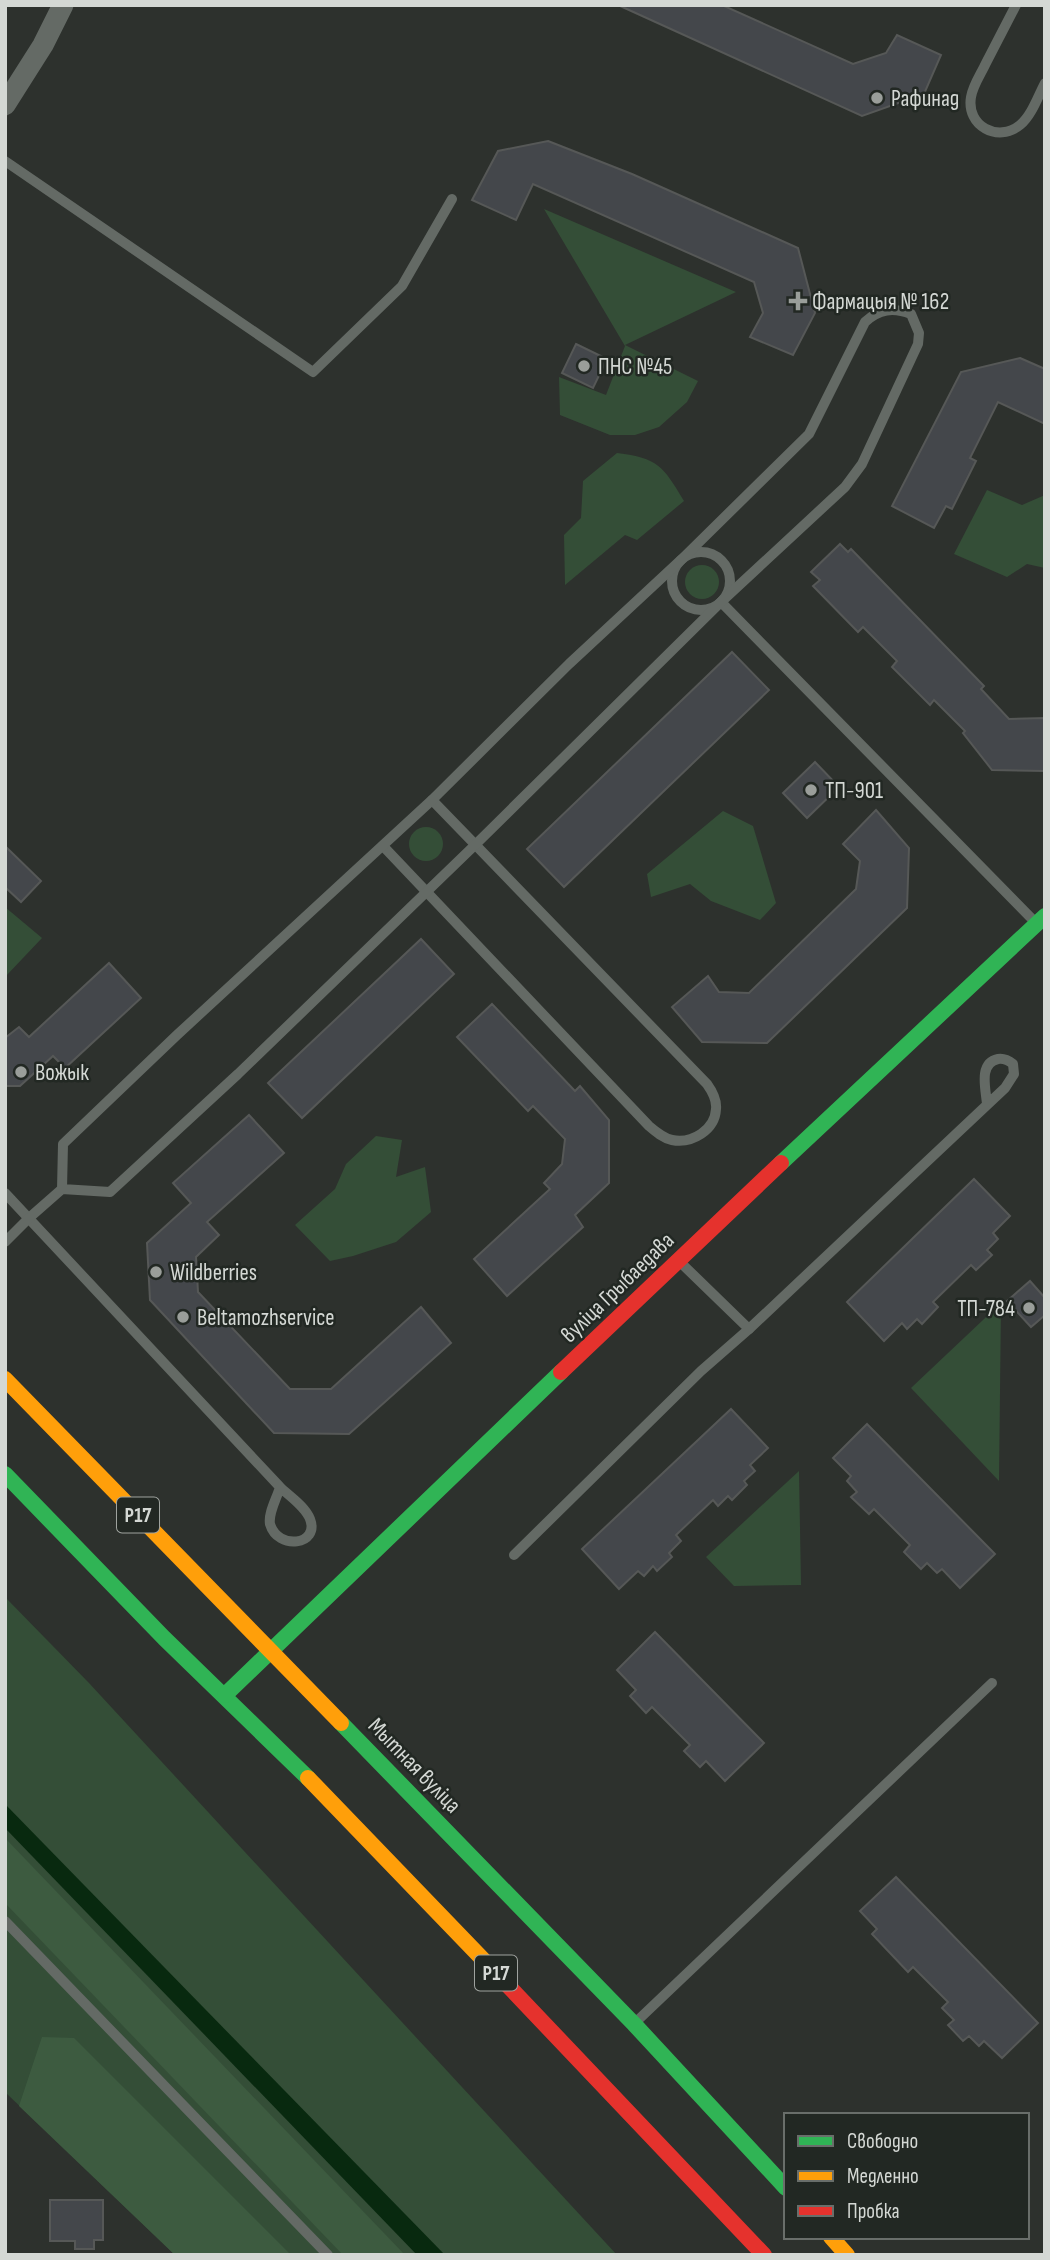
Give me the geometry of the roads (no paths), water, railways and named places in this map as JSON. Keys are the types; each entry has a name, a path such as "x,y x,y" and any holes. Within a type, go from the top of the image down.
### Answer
{"main road":[{"name":"вуліца Грыбаедава","path":"225,1695 678,1260 1043,926"},
{"name":"Мытная вуліца","path":"5,1379 634,2024 784,2186"},
{"name":"Р17","path":"5,1474 164,1638 283,1752 764,2255"},
{"path":"833,2239 847,2255"}],"street":[{"path":"5,105 43,45 63,5"}],"lane":[{"path":"1016,5 975,85 970,108 974,120 984,129 997,134 1010,131 1022,124 1045,83"},
{"path":"5,161 313,372 402,286 452,199"},
{"path":"5,1242 62,1189 110,1192 238,1074 721,602 845,487 862,464 918,344 919,333 911,314 887,309 874,314 865,322 809,434 682,559 569,664 432,800 63,1144 62,1189"},
{"path":"700,552 719,558 730,575 727,594 721,602 702,610 684,604 673,587 676,567 682,559 700,552"},
{"path":"721,602 1043,926"},
{"path":"383,846 649,1126 674,1140 689,1140 704,1133 713,1122 716,1108 714,1095 707,1084 432,800"},
{"path":"514,1555 701,1371 988,1104"},
{"path":"5,1194 280,1488 302,1508 311,1521 308,1537 300,1541 284,1541 271,1525 270,1518 280,1488"},
{"path":"678,1260 748,1329"},
{"path":"634,2024 992,1684"},
{"path":"5,1921 328,2255"}],"place":[{"name":"Рафинад","path":"877,98"},
{"name":"Фармацыя № 162","path":"798,301"},
{"name":"ПНС №45","path":"584,366"},
{"name":"ТП-901","path":"811,790"},
{"name":"Вожык","path":"21,1072"},
{"name":"Wildberries","path":"156,1272"},
{"name":"ТП-784","path":"1029,1308"},
{"name":"Beltamozhservice","path":"183,1317"}]}
